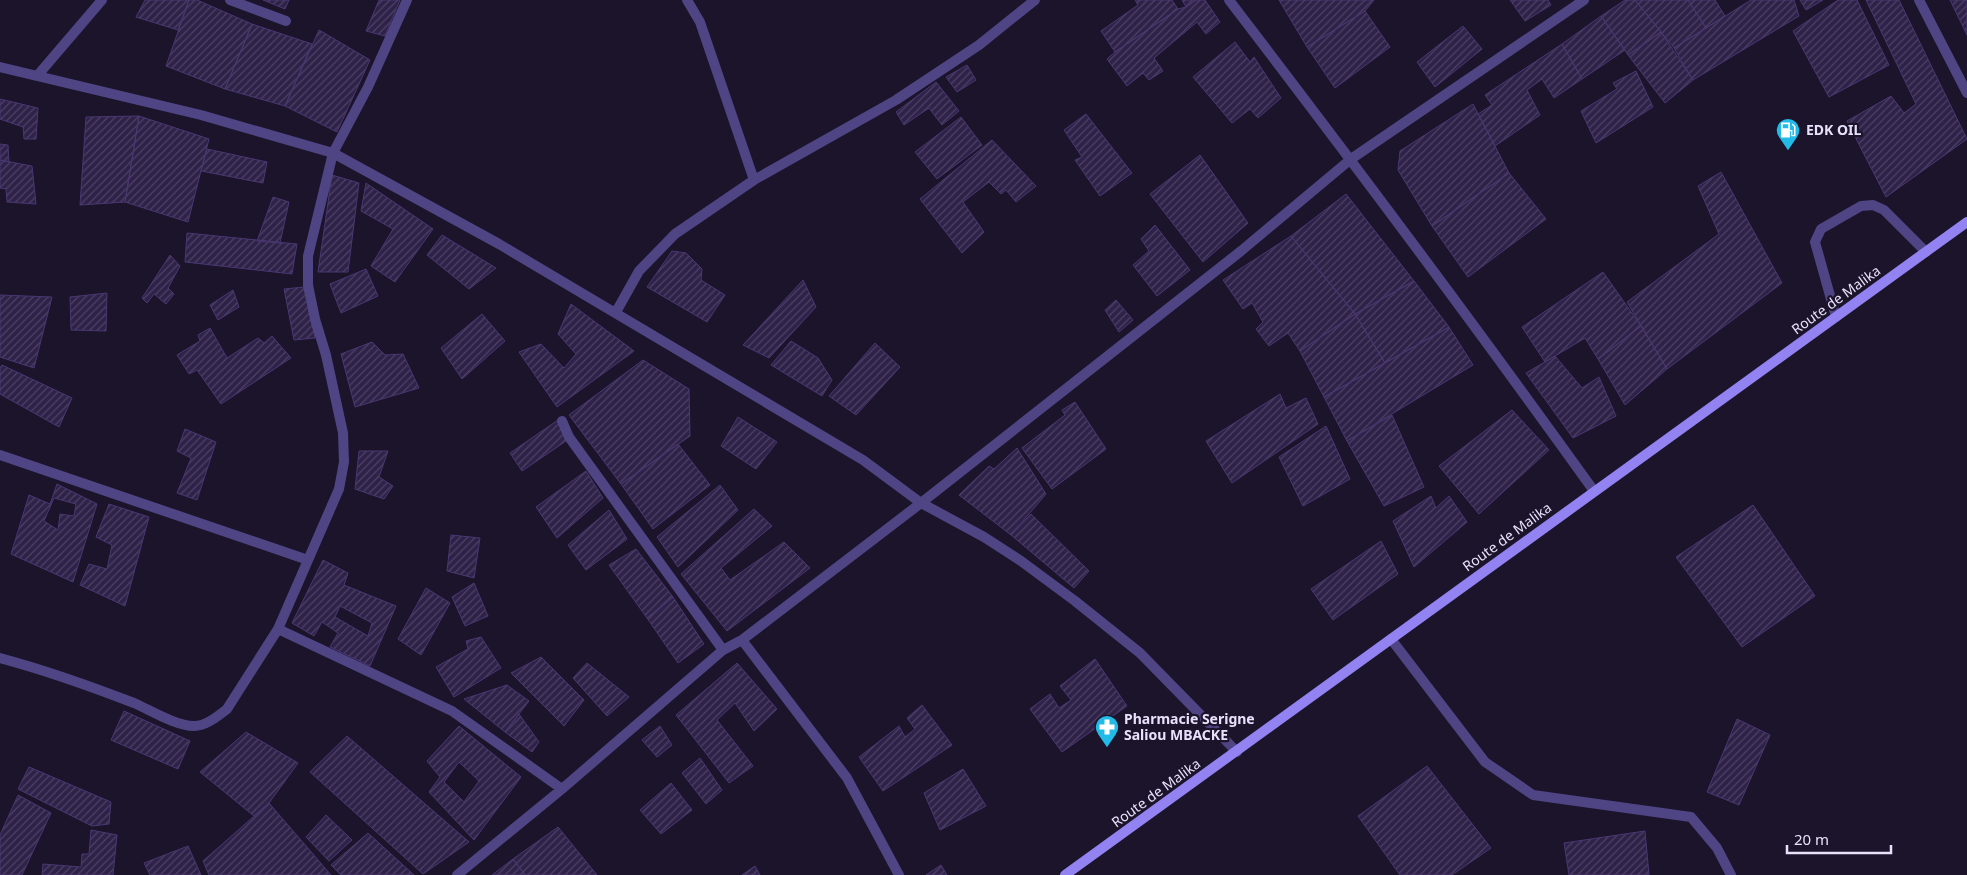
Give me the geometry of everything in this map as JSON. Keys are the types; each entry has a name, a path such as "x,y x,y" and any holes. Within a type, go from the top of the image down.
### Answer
{"main road":[{"name":"Route de Malika","path":"1065,875 1967,222"}],"street":[{"path":"37,76 102,0"},
{"path":"230,0 286,22"},
{"path":"0,658 76,682 133,703 185,726 196,726 218,717 227,709 278,630 339,489 344,462 343,434 326,354 315,319 308,285 308,256 333,153 368,87 407,0"},
{"path":"687,0 700,22 754,180"},
{"path":"616,312 639,271 674,234 754,180 896,100 979,45 1035,0"},
{"path":"1229,0 1351,159 1502,362 1594,491"},
{"path":"457,875 562,789 723,650 742,640 921,502 1241,251 1351,159 1584,0"},
{"path":"1919,0 1967,94"},
{"path":"0,67 201,115 333,153 490,239 863,460 921,502 984,537 1020,561 1075,601 1140,653 1237,752"},
{"path":"1836,317 1815,242 1821,228 1861,206 1873,205 1884,210 1926,252"},
{"path":"562,421 569,437 580,453 723,650"},
{"path":"0,455 308,560"},
{"path":"278,630 452,711 562,789"},
{"path":"1391,639 1485,762 1533,795 1691,816 1717,848 1731,875"},
{"path":"742,640 847,778 899,875"}],"building":[{"path":"145,0 189,0 178,30 136,17"},
{"path":"189,0 197,0 252,24 225,89 166,66"},
{"path":"263,0 289,0 285,9"},
{"path":"379,0 400,0 385,36 366,31"},
{"path":"1135,0 1172,0 1178,9 1115,52 1101,31 1138,5"},
{"path":"1182,0 1196,0 1186,7"},
{"path":"1196,0 1205,0 1220,22 1206,34 1197,22 1154,58 1163,71 1149,80 1143,73 1127,86 1107,59 1178,9 1186,7"},
{"path":"1279,0 1374,0 1365,11 1307,47"},
{"path":"1510,0 1548,0 1551,5 1525,21"},
{"path":"1625,0 1635,0 1661,32 1628,55 1601,16"},
{"path":"1635,0 1688,0 1706,28 1674,48"},
{"path":"1688,0 1715,0 1725,16 1706,28"},
{"path":"1751,0 1794,0 1799,16 1693,80 1674,48"},
{"path":"1800,0 1823,0 1806,10"},
{"path":"1838,0 1857,0 1889,65 1829,97 1793,31"},
{"path":"1866,0 1899,0 1967,139 1886,197 1847,121 1891,96 1904,113 1916,104"},
{"path":"1950,0 1967,0 1967,35"},
{"path":"1365,11 1390,47 1335,88 1307,47"},
{"path":"1601,16 1625,50 1582,79 1562,44"},
{"path":"252,24 312,44 285,106 225,89"},
{"path":"1463,26 1482,49 1435,87 1417,62"},
{"path":"319,30 370,60 337,132 285,106"},
{"path":"1661,32 1693,80 1665,103 1628,55"},
{"path":"1235,42 1250,62 1254,57 1281,98 1258,118 1250,109 1232,123 1193,77"},
{"path":"1562,44 1582,79 1554,98 1542,79 1527,90 1540,115 1495,146 1478,114 1492,105 1485,95"},
{"path":"967,65 976,80 957,92 946,77"},
{"path":"1636,71 1653,107 1596,143 1581,111 1617,89 1613,83"},
{"path":"936,82 959,111 942,125 929,108 904,125 896,112"},
{"path":"0,99 38,108 36,139 24,139 23,127 0,119"},
{"path":"1473,104 1509,173 1432,226 1398,170 1400,151"},
{"path":"1086,114 1132,173 1100,196 1075,160 1082,157 1064,130"},
{"path":"139,116 125,202 80,205 86,117"},
{"path":"139,116 209,139 188,222 125,202"},
{"path":"961,117 982,145 937,179 915,152"},
{"path":"992,140 1036,186 1016,202 1006,190 1001,194 989,182 963,202 984,232 962,253 920,199"},
{"path":"0,144 8,145 9,162 0,160"},
{"path":"207,149 267,162 263,183 201,171"},
{"path":"1200,155 1248,223 1203,262 1150,194"},
{"path":"0,160 32,166 36,204 7,202 6,189 0,188"},
{"path":"1721,172 1782,283 1667,369 1627,302 1719,234 1698,186"},
{"path":"1509,173 1546,219 1468,277 1432,226"},
{"path":"332,175 359,183 348,272 318,272"},
{"path":"366,183 433,229 395,282 371,266 393,229 361,211"},
{"path":"1346,194 1414,281 1355,314 1291,236"},
{"path":"273,197 289,202 280,243 257,241"},
{"path":"1155,225 1190,270 1157,296 1133,265 1149,251 1141,239"},
{"path":"187,233 297,244 292,274 185,262"},
{"path":"442,235 496,268 469,289 427,255"},
{"path":"1291,236 1355,314 1300,351 1288,333 1269,346 1256,329 1263,322 1252,303 1243,309 1223,280"},
{"path":"672,251 686,253 702,269 701,280 725,295 707,322 647,287"},
{"path":"170,255 180,266 168,288 174,294 166,304 154,294 147,303 142,298"},
{"path":"366,269 378,296 341,313 330,284"},
{"path":"1603,272 1641,326 1598,359 1585,338 1545,362 1522,327"},
{"path":"803,280 816,307 769,358 743,345"},
{"path":"1414,281 1449,327 1385,363 1355,314"},
{"path":"304,287 315,338 294,340 284,289"},
{"path":"233,290 239,307 218,320 210,305"},
{"path":"107,293 106,331 71,330 70,297"},
{"path":"0,295 52,297 34,368 0,357"},
{"path":"1116,300 1133,320 1119,332 1105,310"},
{"path":"571,304 634,351 557,407 519,352 541,344 564,368 576,354 558,334"},
{"path":"482,314 505,341 462,379 441,348"},
{"path":"1355,314 1385,363 1324,397 1300,351"},
{"path":"1641,326 1667,369 1625,405 1598,359"},
{"path":"1449,327 1473,365 1347,441 1324,397"},
{"path":"210,328 227,358 258,338 264,343 272,336 291,358 221,404 197,370 189,374 177,355 200,341 198,335"},
{"path":"791,341 818,358 832,380 822,396 771,365"},
{"path":"372,342 385,355 403,354 419,388 355,407 341,354"},
{"path":"875,343 900,367 856,415 829,396"},
{"path":"1555,356 1582,388 1599,377 1616,416 1573,438 1526,373"},
{"path":"643,360 689,389 690,436 621,484 569,415"},
{"path":"2,365 72,398 59,427 0,394 0,368"},
{"path":"1280,394 1286,408 1306,398 1318,424 1232,483 1206,441"},
{"path":"1075,402 1106,449 1052,489 1022,448 1065,415 1062,410"},
{"path":"1512,410 1549,450 1479,514 1439,466"},
{"path":"1392,415 1424,487 1384,506 1347,441"},
{"path":"738,417 777,442 756,469 721,446"},
{"path":"558,420 566,441 522,471 510,453"},
{"path":"1326,426 1350,479 1303,506 1279,457"},
{"path":"185,429 216,442 197,500 177,493 191,458 177,451"},
{"path":"678,444 710,485 653,529 621,484"},
{"path":"1017,448 1046,494 1011,535 959,495 989,466 994,469"},
{"path":"359,451 388,451 379,477 393,486 384,499 355,489"},
{"path":"586,471 603,498 557,538 536,507"},
{"path":"57,484 97,504 73,582 11,554 29,495 50,504","holes":["54,498 76,504 74,516 60,514 58,530 44,521"]},
{"path":"720,485 738,510 678,567 657,537"},
{"path":"1431,496 1436,508 1449,496 1467,522 1414,567 1393,521"},
{"path":"109,504 149,517 125,606 80,585 89,564 107,569 112,545 96,537"},
{"path":"1753,505 1815,596 1742,647 1676,557"},
{"path":"754,509 772,526 721,568 730,580 784,542 810,568 727,631 681,574"},
{"path":"609,510 627,539 586,570 568,545"},
{"path":"1031,514 1089,571 1074,588 1011,535"},
{"path":"451,535 480,538 474,578 447,571"},
{"path":"1381,541 1398,574 1333,620 1311,589"},
{"path":"636,549 673,597 647,618 609,565"},
{"path":"323,560 348,573 344,585 396,606 370,666 330,647 338,633 322,622 314,636 292,623","holes":["340,606 372,623 368,636 335,617"]},
{"path":"474,583 488,616 465,626 452,597"},
{"path":"426,588 450,603 421,655 398,639"},
{"path":"673,597 704,644 678,663 647,618"},
{"path":"481,637 501,668 454,697 436,667 468,649 466,641"},
{"path":"541,657 584,700 564,726 511,673"},
{"path":"1095,659 1127,706 1062,752 1030,709 1050,694 1059,708 1071,700 1060,686"},
{"path":"587,663 629,697 607,716 573,678"},
{"path":"737,663 777,709 754,731 735,703 717,720 753,766 729,783 676,715"},
{"path":"507,685 529,701 505,732 464,699"},
{"path":"922,705 952,745 883,791 859,757 899,726 905,737 915,729 907,718"},
{"path":"124,711 190,741 178,769 111,740"},
{"path":"519,714 539,742 532,752 505,732"},
{"path":"1737,719 1770,735 1739,805 1707,792"},
{"path":"459,726 521,777 474,840 429,792 440,777 427,761","holes":["459,762 479,781 464,802 444,782"]},
{"path":"660,726 672,745 657,757 642,740"},
{"path":"246,732 298,763 269,803 254,816 200,772"},
{"path":"347,736 469,842 423,874 310,772"},
{"path":"700,758 722,790 706,804 682,773"},
{"path":"1427,766 1491,848 1452,875 1400,875 1358,816"},
{"path":"29,767 111,802 109,824 92,826 18,789"},
{"path":"963,769 986,806 940,830 924,793"},
{"path":"671,783 692,810 661,834 640,810"},
{"path":"18,795 51,813 22,875 0,875 0,835"},
{"path":"269,803 331,875 209,875 203,861"},
{"path":"326,815 352,840 329,861 306,837"},
{"path":"558,827 597,875 525,875 513,859"},
{"path":"91,830 117,835 113,875 42,875 43,864 81,867 82,854 89,854"},
{"path":"1645,831 1649,875 1569,875 1564,843"},
{"path":"368,833 414,875 341,875 331,865"},
{"path":"188,846 201,875 150,875 144,863"},
{"path":"513,859 525,875 492,875"},
{"path":"941,865 947,875 926,875"},
{"path":"755,866 760,875 742,875"}],"place":[{"name":"EDK OIL","path":"1788,151"},
{"name":"Pharmacie Serigne Saliou MBACKE","path":"1107,748"}]}
